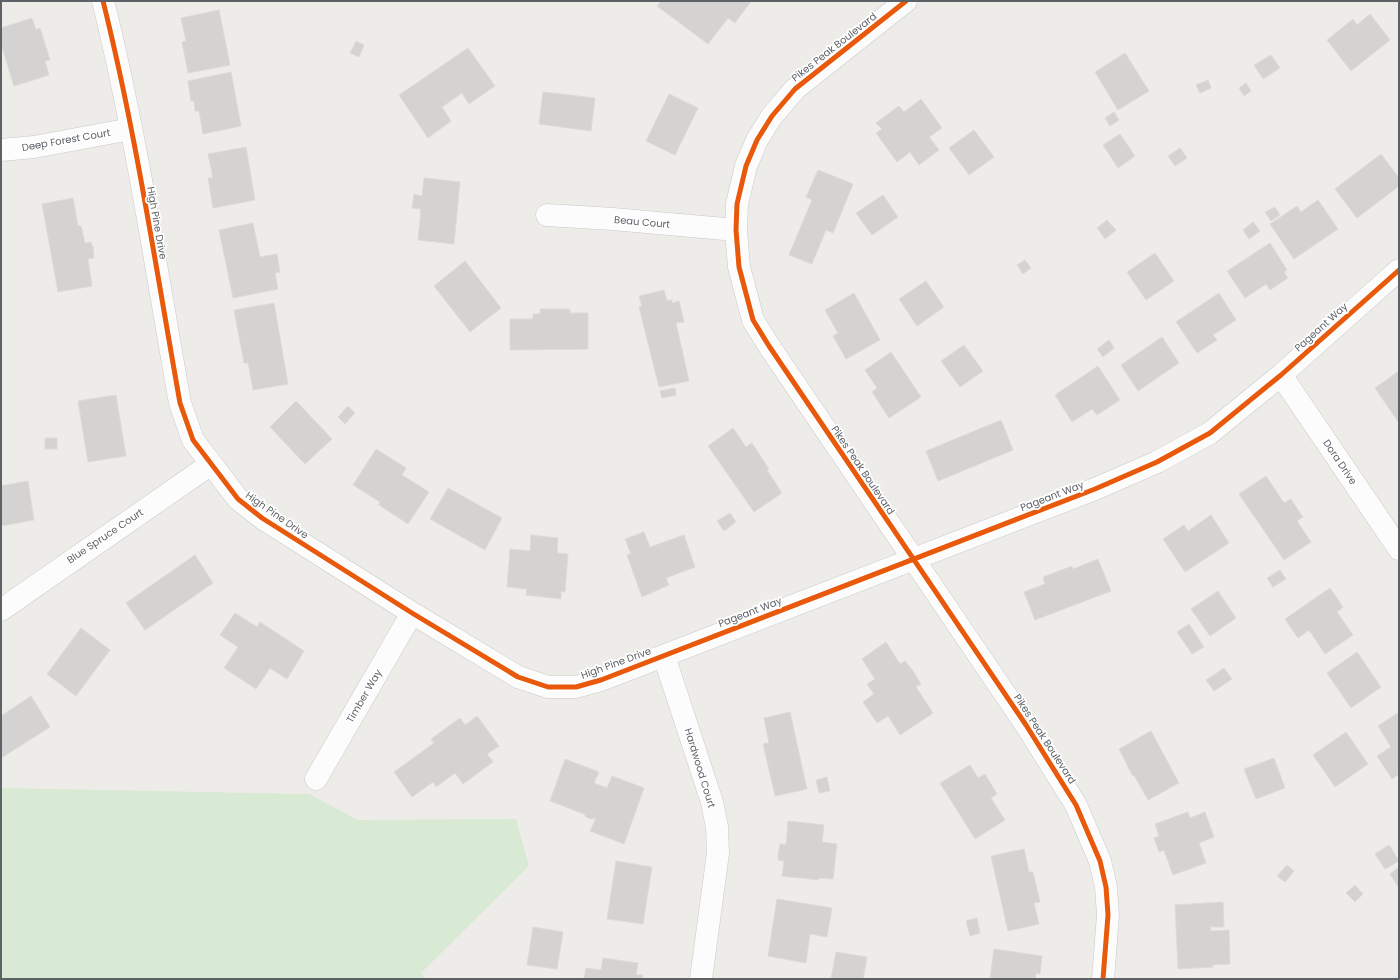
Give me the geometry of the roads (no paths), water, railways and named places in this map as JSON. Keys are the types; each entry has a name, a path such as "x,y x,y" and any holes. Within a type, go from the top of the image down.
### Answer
{"street":[{"name":"High Pine Drive","path":"103,1 119,65 180,403 193,440 238,499 262,518 412,613 518,677 548,687 576,687 601,680 664,656"},
{"name":"Pikes Peak Boulevard","path":"906,1 795,89 772,116 757,140 746,166 737,204 736,230 739,267 753,320 769,346 1026,725 1076,805 1100,861 1106,887 1108,915 1103,979"},
{"name":"Deep Forest Court","path":"1,150 34,147 131,129"},
{"name":"Beau Court","path":"547,215 613,219 736,230"},
{"name":"Pageant Way","path":"664,656 1095,489 1157,462 1210,433 1281,375 1399,270"},
{"name":"Dora Drive","path":"1281,375 1399,549"},
{"name":"Blue Spruce Court","path":"1,610 211,464"},
{"name":"Timber Way","path":"316,779 412,613"},
{"name":"Hardwood Court","path":"664,656 712,802 717,827 718,860 701,979"}]}
